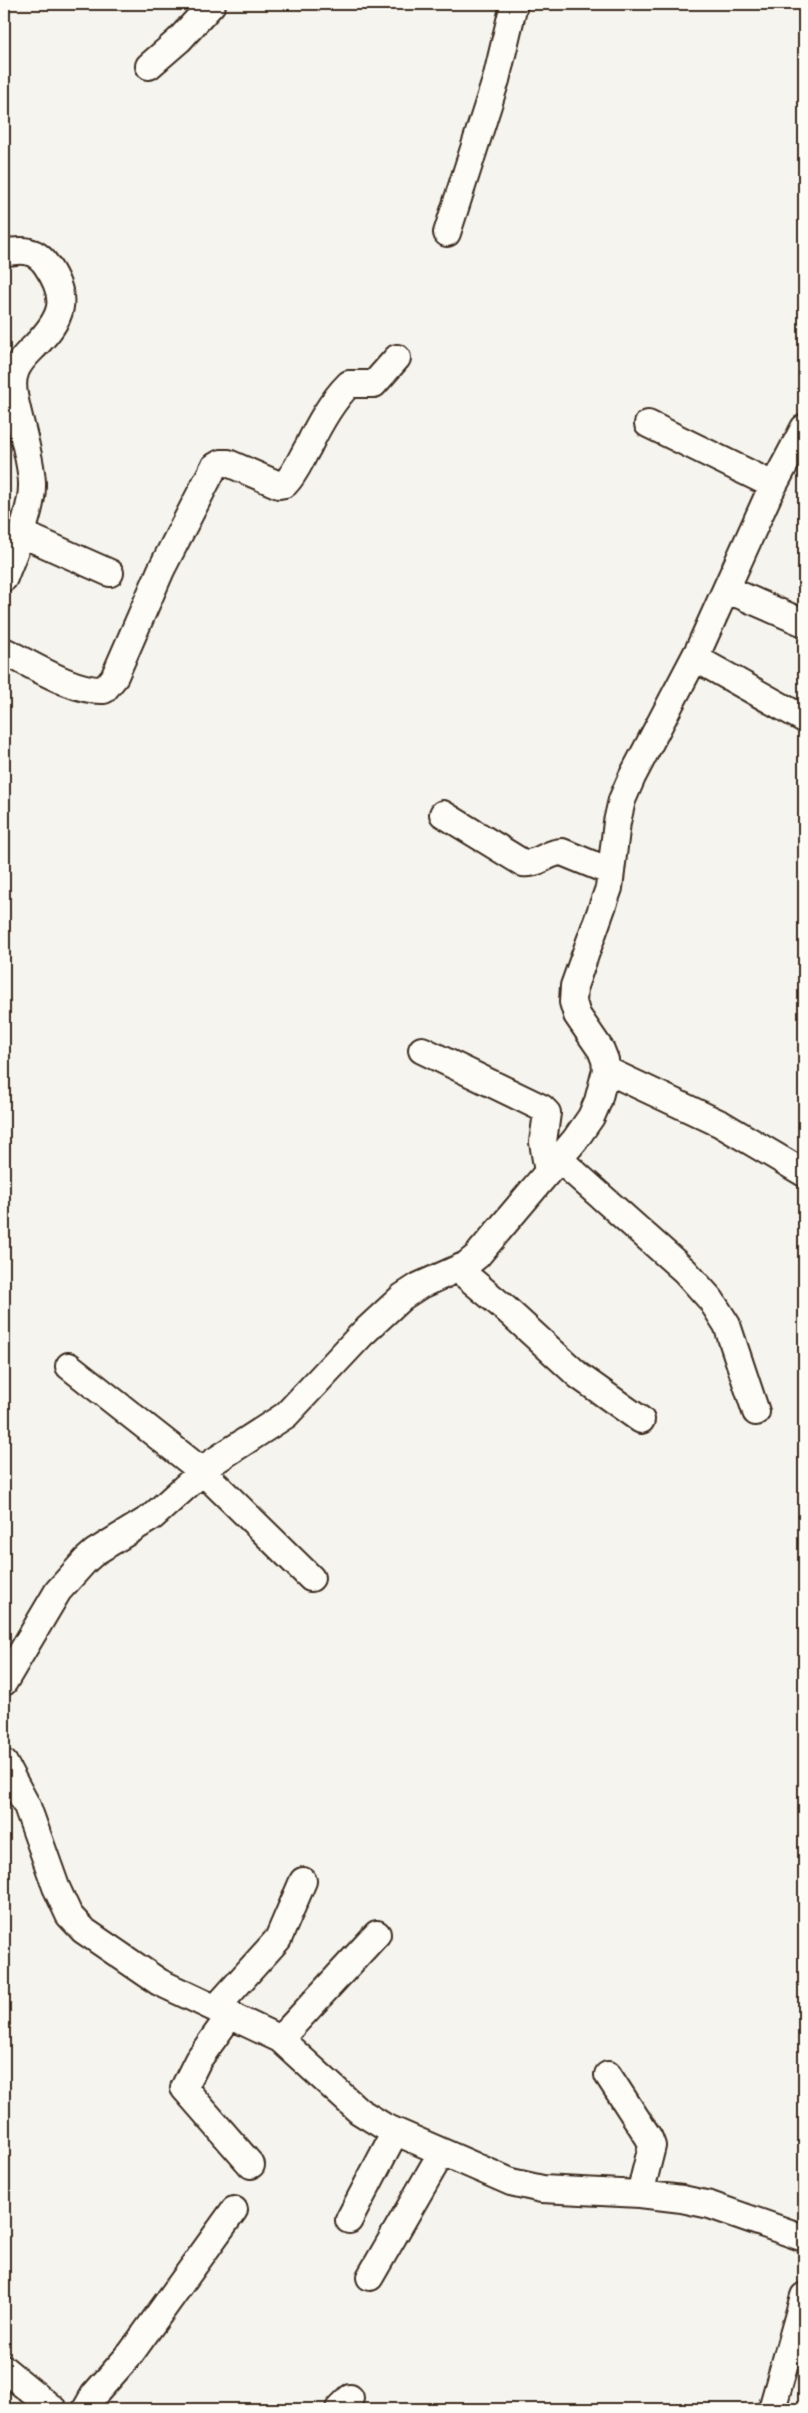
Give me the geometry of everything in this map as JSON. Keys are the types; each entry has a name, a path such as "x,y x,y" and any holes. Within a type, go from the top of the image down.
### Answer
{"street":[{"path":"149,66 179,40 212,4"},
{"path":"447,233 496,80 514,4"},
{"path":"4,253 20,250 32,251 40,256 60,289 62,302 56,321 20,362 15,372 13,388 32,482 31,498 4,578"},
{"path":"4,651 74,684 97,691 104,690 114,678 161,570 214,467 221,463 228,463 273,483 285,484 320,422 349,384 374,384 398,358"},
{"path":"648,424 773,485"},
{"path":"4,1682 58,1591 86,1560 95,1552 152,1517 202,1472 296,1406 361,1335 402,1297 419,1286 458,1269 477,1256 554,1165 591,1117 598,1101 606,1070 606,1060 577,1015 573,1002 577,974 603,910 622,800 694,658 773,485 804,429"},
{"path":"20,533 110,573"},
{"path":"726,589 804,623"},
{"path":"694,658 804,719"},
{"path":"443,814 523,863 532,864 555,852 562,852 611,872"},
{"path":"422,1050 542,1108 547,1113 543,1142 554,1165 685,1271 711,1300 727,1325 756,1412"},
{"path":"606,1070 721,1124 804,1173"},
{"path":"458,1269 507,1310 579,1376 641,1420"},
{"path":"69,1366 202,1472 311,1578"},
{"path":"4,1763 27,1806 56,1888 69,1916 83,1930 158,1982 280,2039 359,2111 395,2132 511,2182 542,2188 640,2194 682,2199 710,2205 804,2238"},
{"path":"251,2165 184,2088 223,2011 278,1940 303,1881"},
{"path":"280,2039 378,1934"},
{"path":"608,2074 649,2138 652,2146 640,2194"},
{"path":"349,2220 395,2132"},
{"path":"370,2277 442,2152"},
{"path":"86,2409 94,2395 131,2353 234,2210"},
{"path":"772,2409 804,2296"},
{"path":"4,2370 53,2409"}]}
